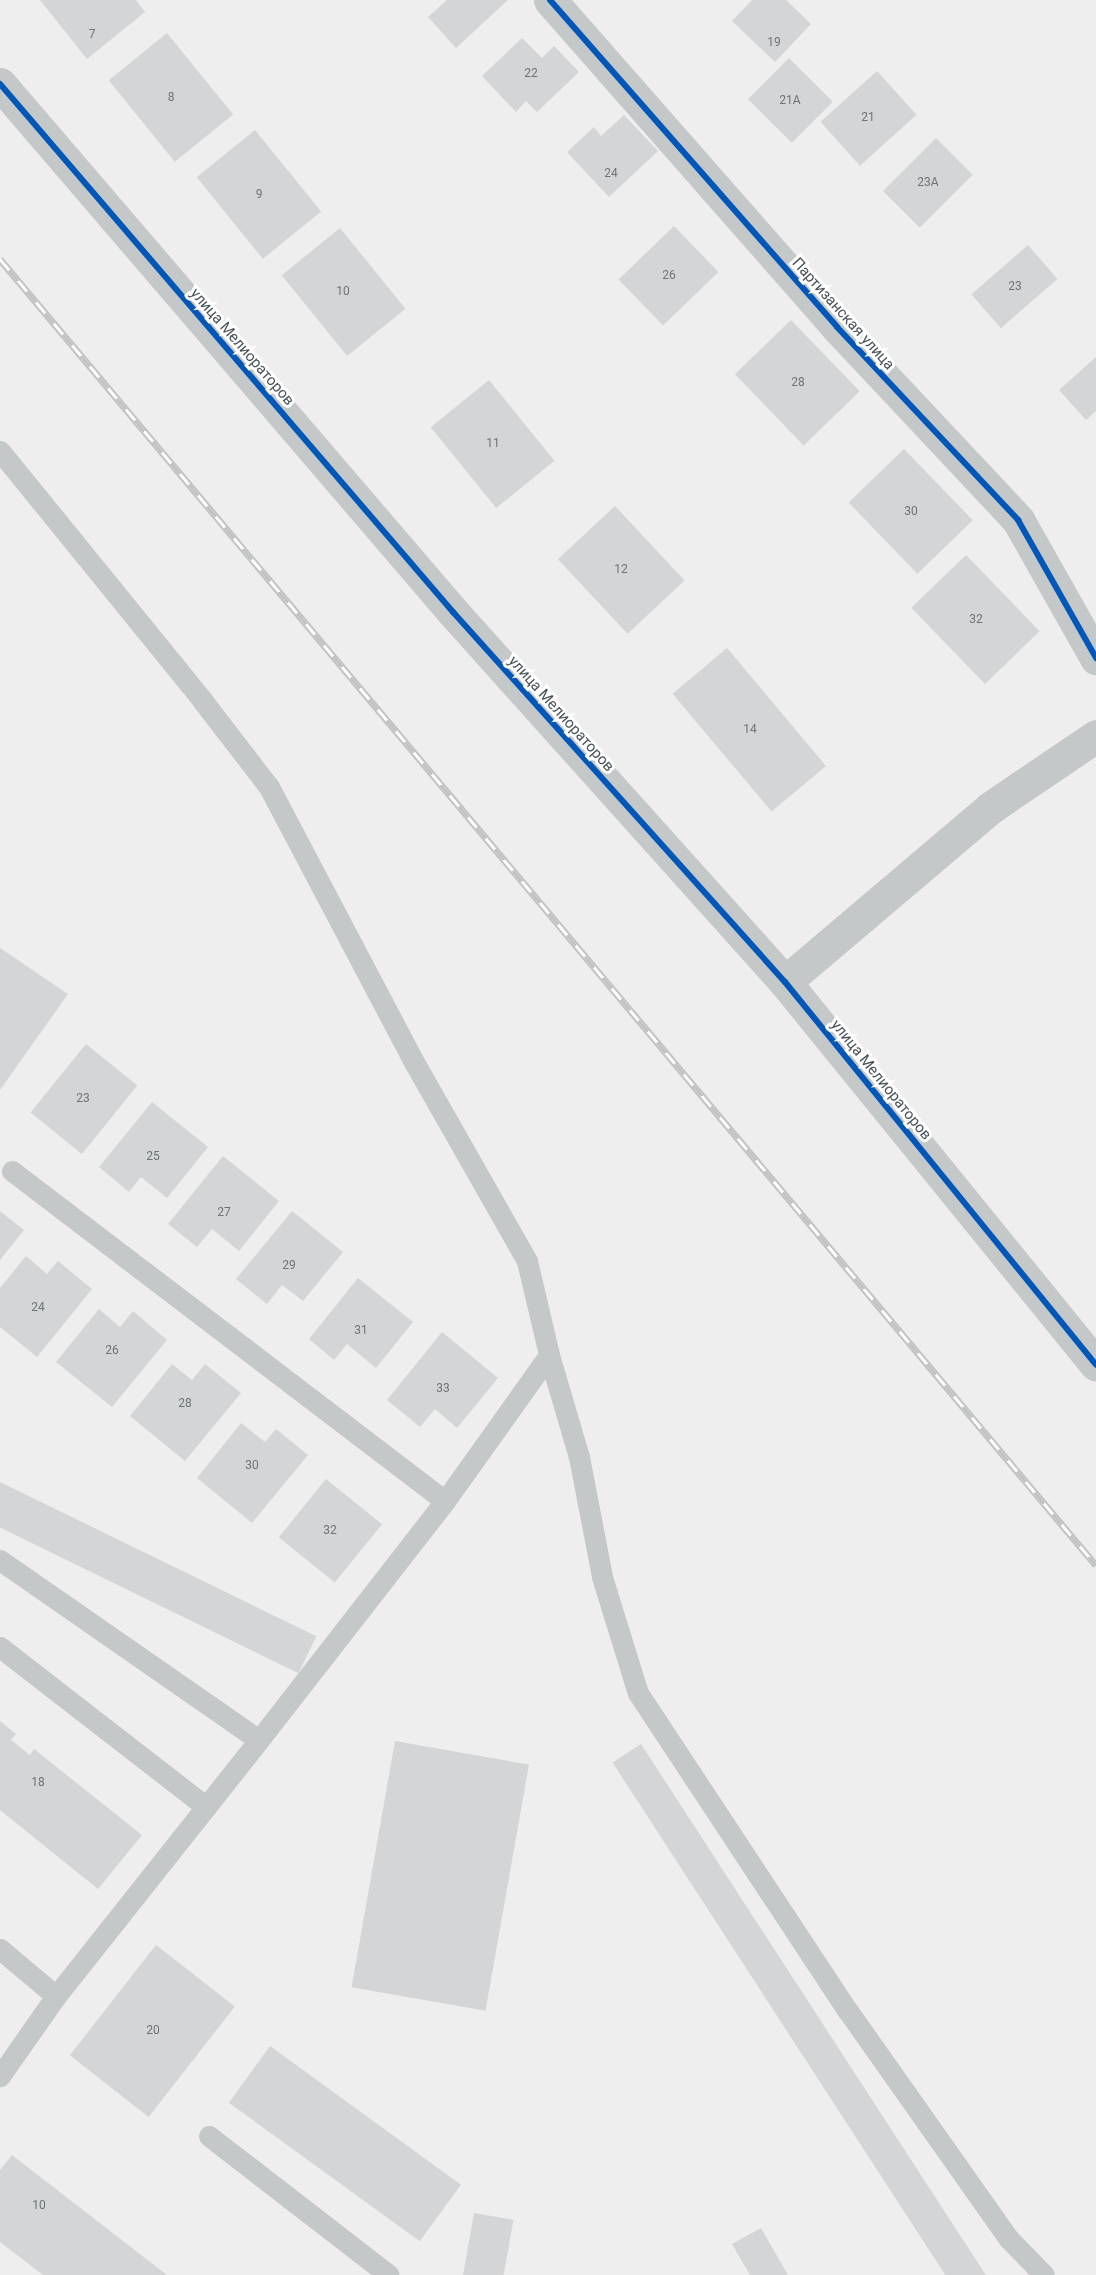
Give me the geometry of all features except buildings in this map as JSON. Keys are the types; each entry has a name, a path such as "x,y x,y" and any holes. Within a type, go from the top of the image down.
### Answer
{"street":[{"name":"Партизанская улица","path":"550,0 837,327 1018,520 1096,658"},
{"name":"улица Мелиораторов","path":"0,84 453,612 785,982 1096,1365"},
{"path":"785,982 990,808 1096,735"}],"lane":[{"path":"0,451 202,700 268,787 414,1062 527,1262 549,1355 579,1457 602,1578 638,1693 848,2011 1009,2240 1044,2275"},
{"path":"12,1171 445,1501"},
{"path":"0,2076 56,1996 260,1740 445,1501 549,1355"},
{"path":"0,1560 260,1740"},
{"path":"0,1647 206,1807"},
{"path":"0,1949 56,1996"},
{"path":"209,2136 389,2275"}],"railway":[{"path":"0,259 1096,1565"}],"cycle path":[{"path":"550,0 837,327 1018,520 1096,658"},
{"path":"0,84 453,612 785,982 1096,1365"}]}
